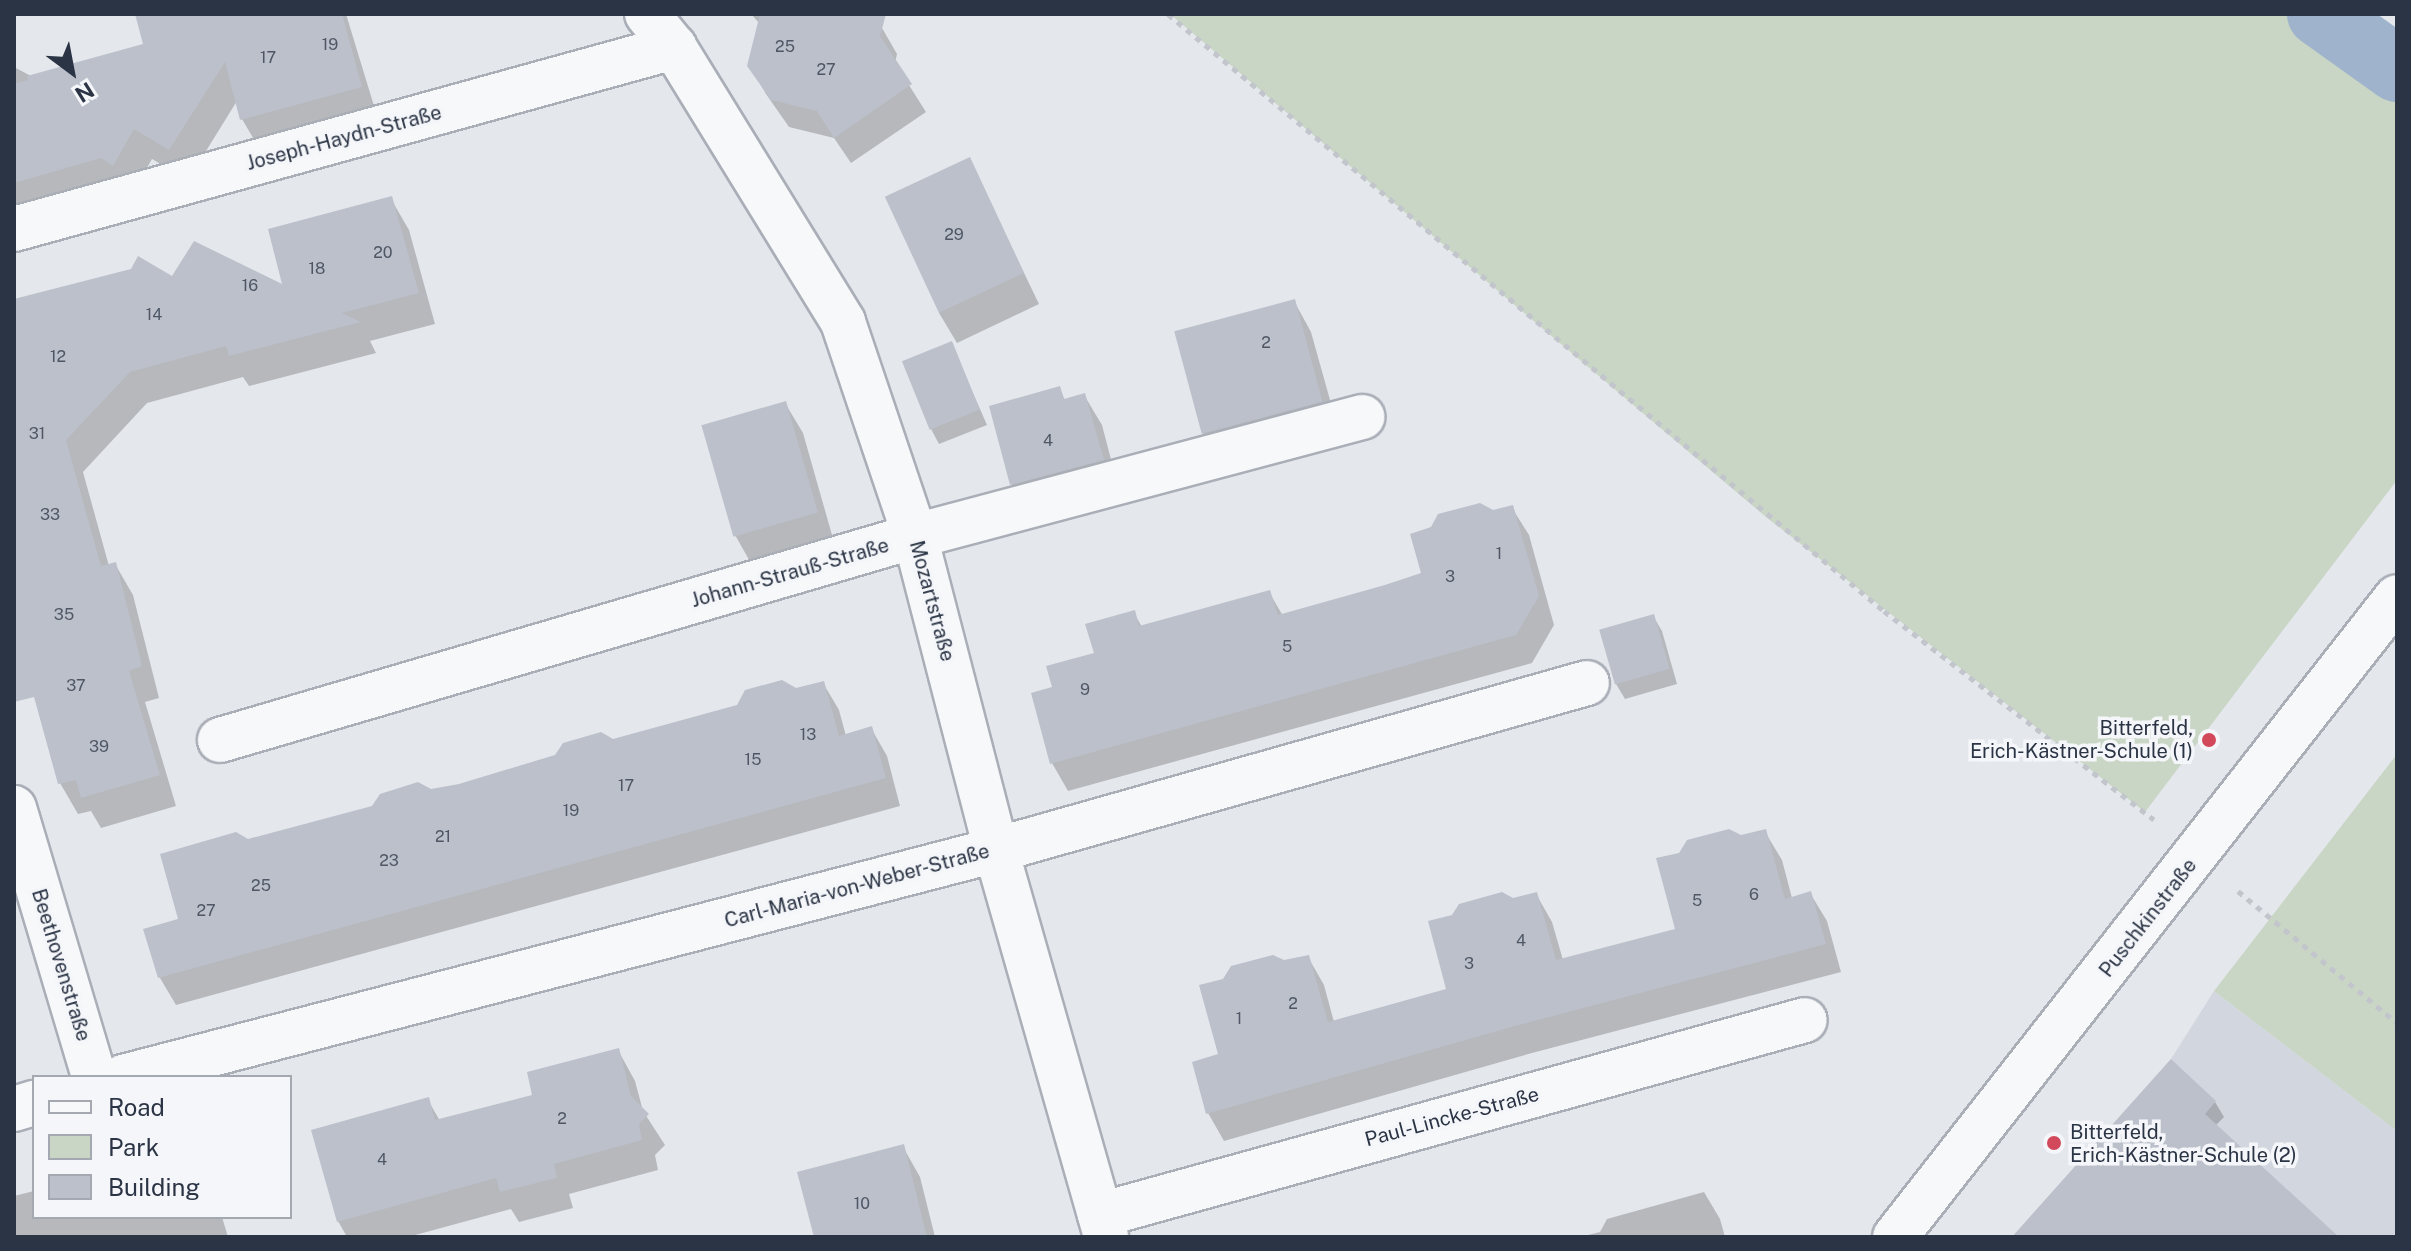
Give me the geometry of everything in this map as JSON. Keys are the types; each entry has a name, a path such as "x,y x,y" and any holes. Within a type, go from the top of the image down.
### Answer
{"street":[{"name":"Mozartstraße","path":"647,14 674,47 843,322 915,536 996,850 1103,1226"},
{"name":"Joseph-Haydn-Straße","path":"14,229 674,47"},
{"name":"Johann-Strauß-Straße","path":"220,740 915,536 1362,417"},
{"name":"Puschkinstraße","path":"1895,1237 2397,597"},
{"name":"Carl-Maria-von-Weber-Straße","path":"131,1075 996,850 1587,683"},
{"name":"Beethovenstraße","path":"14,808 93,1075"},
{"name":"Paul-Lincke-Straße","path":"1103,1226 1805,1020"}],"path":[{"path":"1168,14 1884,611 2145,812 2397,1023"}],"shaded area":[{"path":"2214,991 2397,1131 2397,1237 2012,1237 2171,1059"}],"green space":[{"path":"1170,14 2331,14 2397,69 2397,480 2145,812 1766,517"},
{"path":"2397,754 2397,1131 2214,991"}],"building":[{"path":"135,14 342,14 362,87 240,120 225,62 169,150 134,129 113,166 101,158 14,183 14,84 28,80 27,76 143,44"},
{"path":"760,14 886,14 880,36 912,84 834,138 817,111 771,100 747,66"},
{"path":"970,157 1024,273 939,313 885,197"},
{"path":"392,196 419,293 342,313 361,322 229,356 226,346 130,372 66,440 101,566 116,562 142,666 129,671 160,775 81,798 76,780 58,784 34,697 14,702 14,299 131,269 138,256 172,276 194,241 282,284 268,229"},
{"path":"1295,299 1322,401 1202,434 1174,331"},
{"path":"952,341 980,410 930,430 902,361"},
{"path":"1060,386 1064,399 1085,393 1104,460 1010,485 989,406"},
{"path":"786,401 818,513 733,537 701,425"},
{"path":"1480,503 1493,510 1513,505 1539,596 1516,635 1050,764 1031,693 1052,687 1046,666 1094,653 1085,624 1135,610 1139,626 1270,590 1278,615 1385,585 1421,573 1410,534 1431,527 1438,514"},
{"path":"1654,614 1670,669 1615,685 1599,630"},
{"path":"782,680 796,688 824,681 839,736 872,726 886,778 158,978 143,929 178,919 160,854 236,832 248,839 372,806 380,794 418,782 431,789 459,784 555,755 563,743 601,732 613,739 737,705 745,690"},
{"path":"1729,829 1741,835 1766,829 1785,899 1811,891 1826,944 1515,1026 1206,1114 1192,1062 1218,1054 1199,985 1223,979 1231,966 1273,955 1284,960 1309,955 1328,1022 1446,989 1428,921 1452,915 1459,904 1502,892 1513,898 1537,892 1556,960 1675,929 1656,858 1679,853 1687,840"},
{"path":"619,1048 631,1096 649,1114 639,1124 642,1140 554,1164 557,1178 500,1192 496,1178 337,1222 311,1130 429,1097 435,1120 532,1095 527,1072"},
{"path":"2171,1059 2216,1101 2205,1114 2339,1237 2012,1237"},
{"path":"904,1144 927,1237 814,1237 797,1172"}],"waterway":[{"path":"2320,14 2397,69"}],"place":[{"name":"Bitterfeld, Erich-Kästner-Schule (1)","path":"2209,740"},
{"name":"Bitterfeld, Erich-Kästner-Schule (2)","path":"2054,1143"}]}
